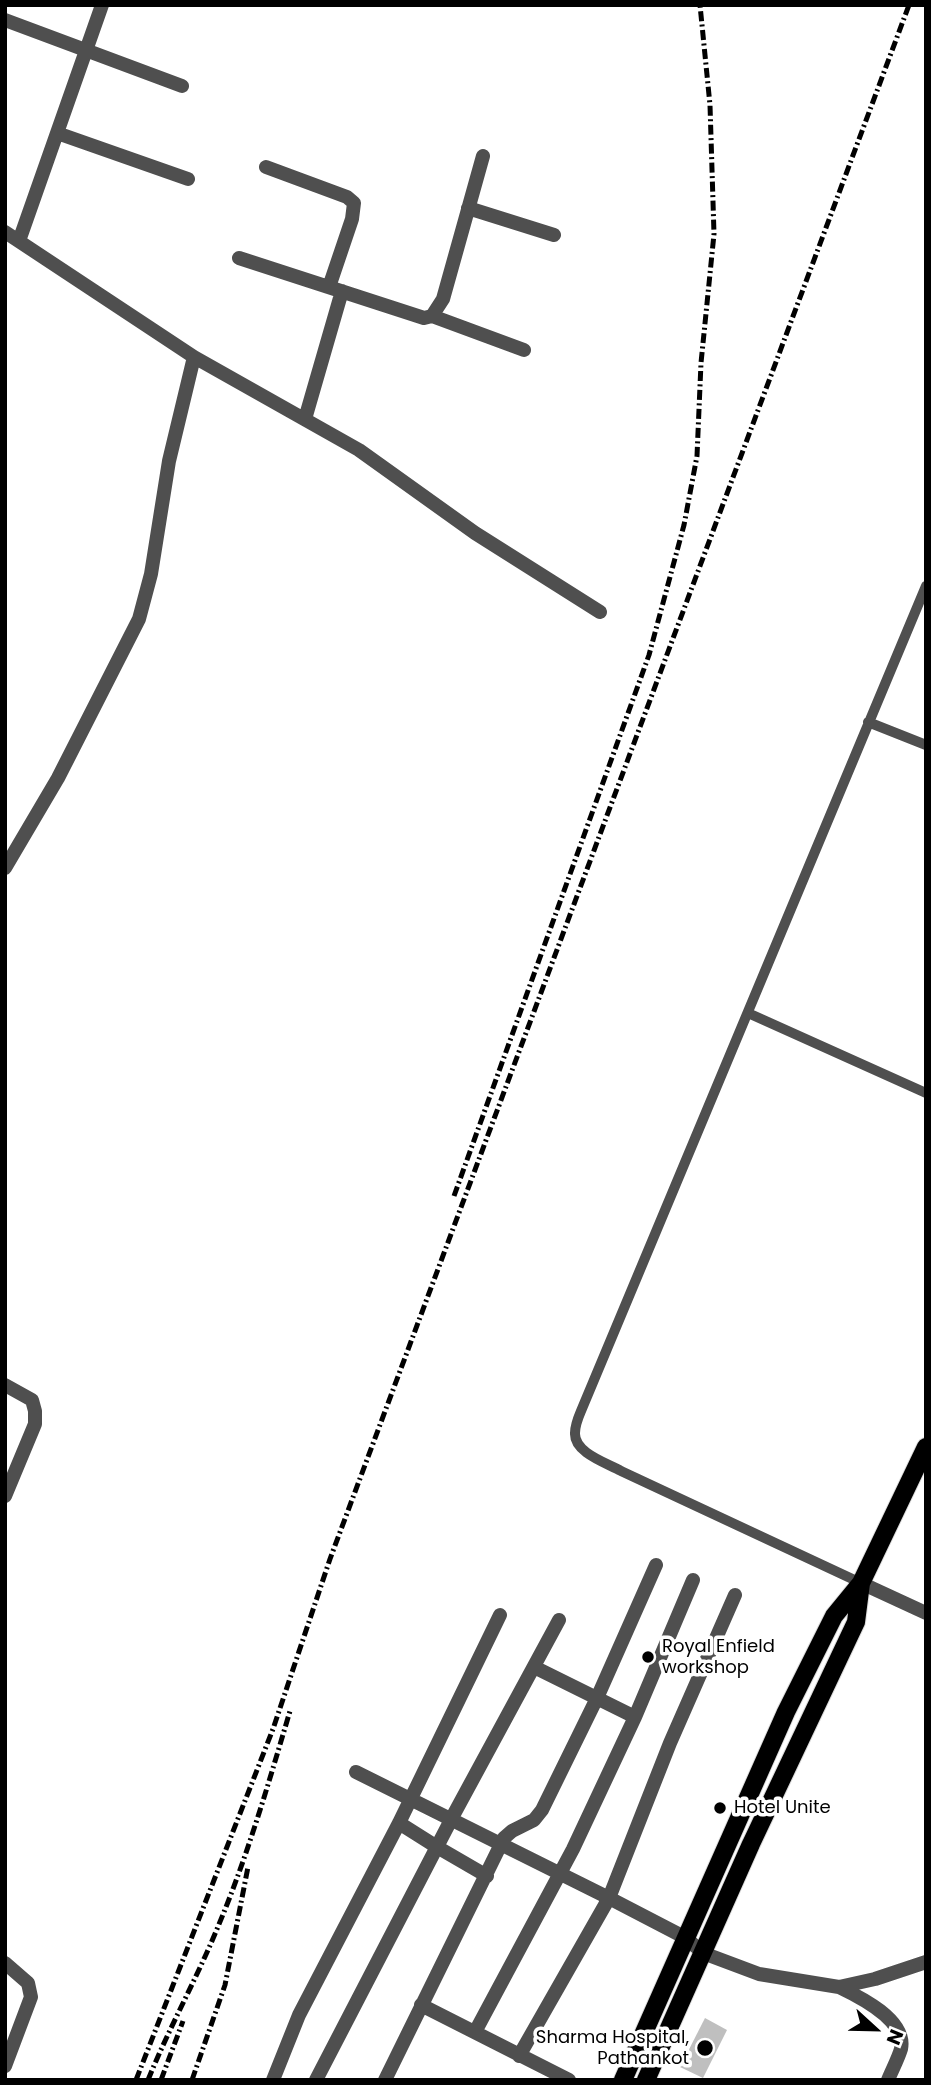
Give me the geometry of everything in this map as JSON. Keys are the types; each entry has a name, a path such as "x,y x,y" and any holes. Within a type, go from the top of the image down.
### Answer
{"main road":[{"path":"623,2080 792,1700 834,1616 861,1583 926,1447"},
{"path":"646,2080 762,1821 856,1622 861,1583"}],"street":[{"path":"19,241 102,5"},
{"path":"5,20 181,86"},
{"path":"57,133 188,179"},
{"path":"239,258 424,318 432,316 443,299 482,156"},
{"path":"266,167 347,197 354,203 304,419"},
{"path":"468,208 554,235"},
{"path":"5,232 194,357 359,450 475,533 600,612"},
{"path":"432,316 524,350"},
{"path":"5,868 58,778 139,619 151,574 169,461 194,357"},
{"path":"5,1385 32,1401 35,1411 34,1424 5,1496"},
{"path":"385,2080 502,1843 512,1831 534,1820 542,1811 597,1698 656,1565"},
{"path":"475,2032 561,1873 635,1717 693,1580"},
{"path":"861,1583 926,1614"},
{"path":"519,2056 609,1898 670,1742 735,1595"},
{"path":"273,2080 299,2015 399,1823 500,1615"},
{"path":"333,2080 317,2077 559,1619"},
{"path":"534,1667 635,1717"},
{"path":"356,1772 502,1843 686,1938 703,1953 759,1974 839,1987 869,2002 898,2030 901,2040 901,2049 888,2080"},
{"path":"399,1823 487,1876"},
{"path":"839,1987 876,1979 926,1962"},
{"path":"5,1963 28,1983 31,1997 5,2066"},
{"path":"421,2005 569,2080"}],"lane":[{"path":"861,1583 610,1465 578,1445 574,1436 581,1411 926,586"},
{"path":"868,722 926,745"},
{"path":"748,1013 926,1093"}],"building":[{"path":"705,2018 727,2030 703,2078 680,2067"}],"railway":[{"path":"454,1196 649,655 684,525 697,456 701,363 714,234 710,105 700,5"},
{"path":"136,2080 273,1729 330,1559 909,5"},
{"path":"148,2080 228,1902 290,1711"},
{"path":"192,2080 225,1985 248,1867"},
{"path":"161,2080 183,2021"}],"place":[{"name":"Royal Enfield workshop","path":"648,1657"},
{"name":"Hotel Unite","path":"720,1808"},
{"name":"Sharma Hospital, Pathankot","path":"705,2048"}]}
